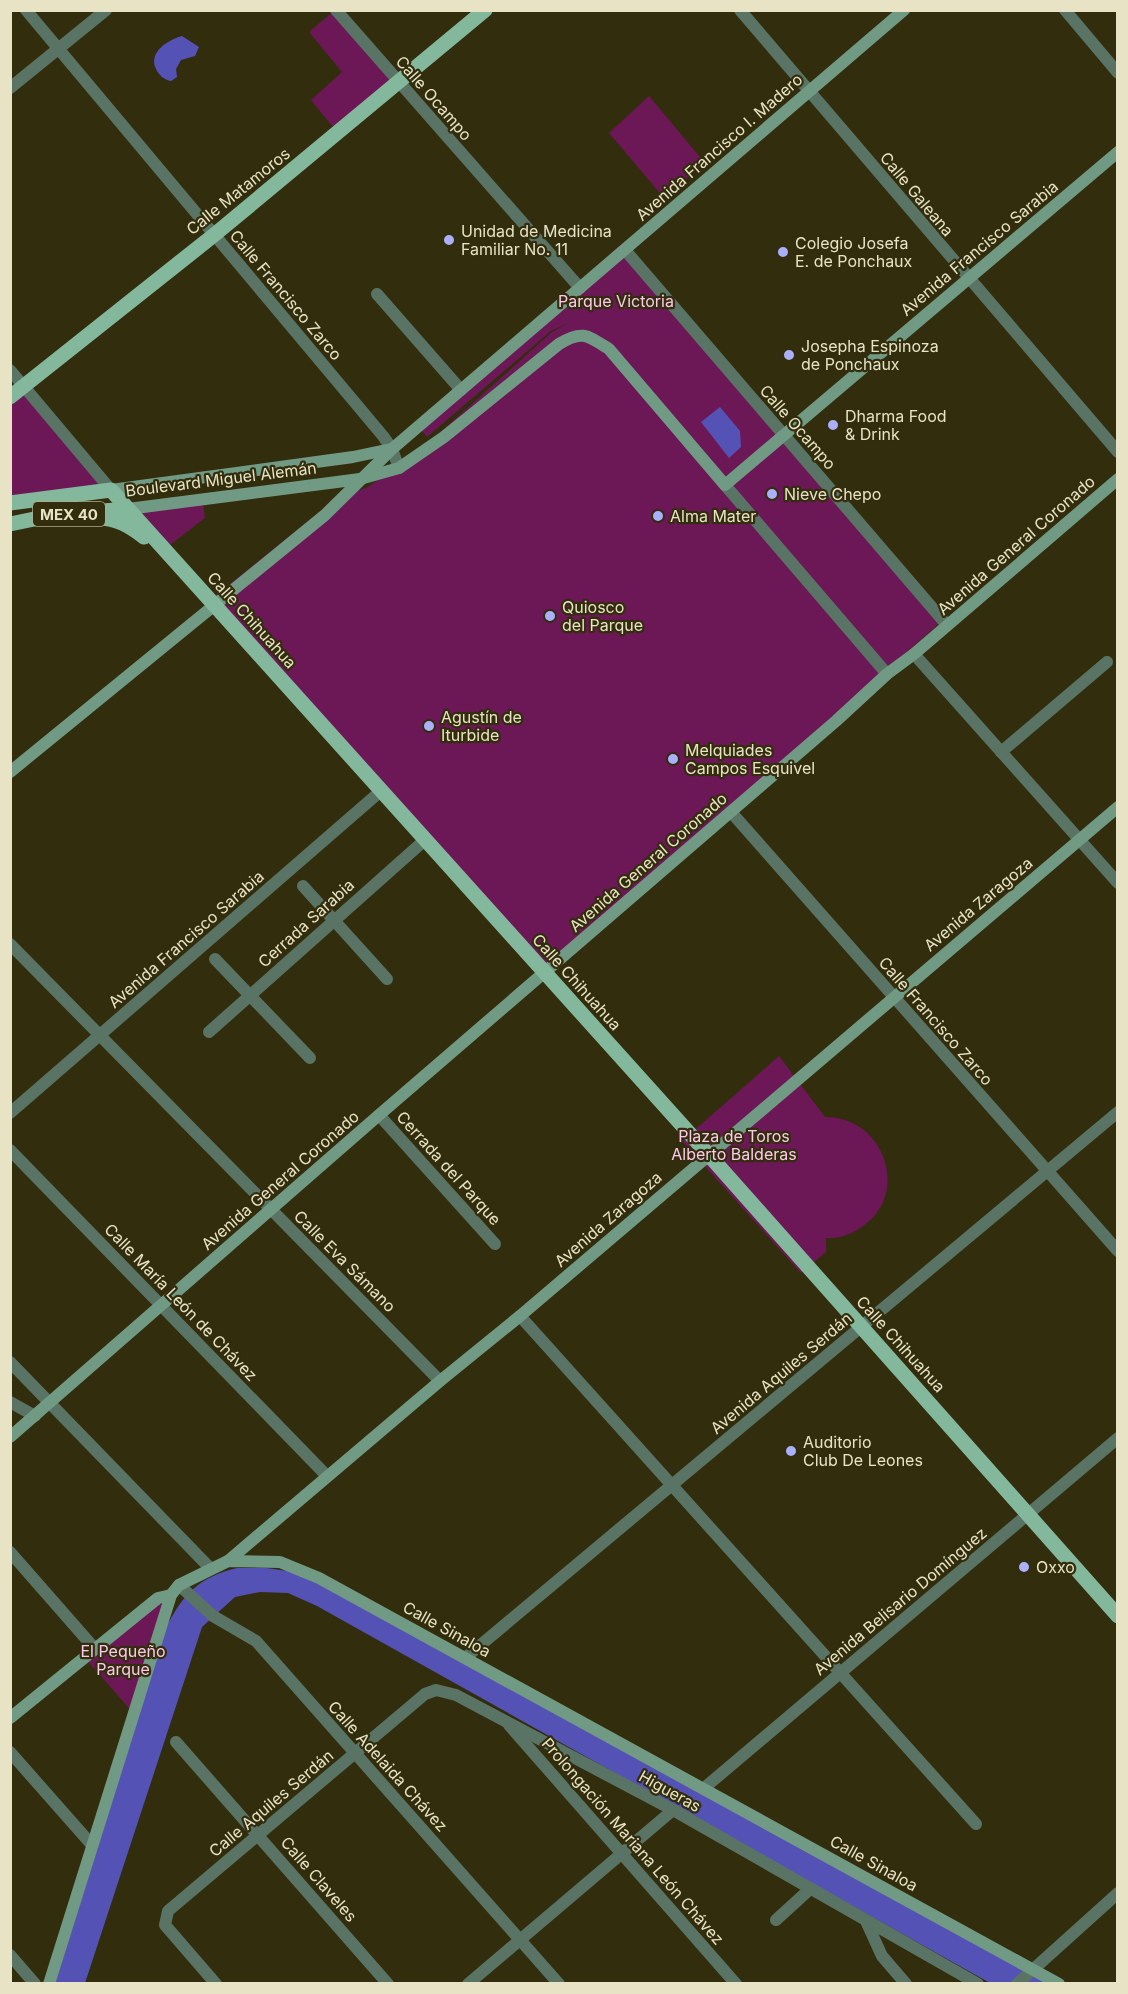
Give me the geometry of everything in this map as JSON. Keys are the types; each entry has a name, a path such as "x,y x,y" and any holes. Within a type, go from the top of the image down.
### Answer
{"main road":[{"name":"Calle Matamoros","path":"10,397 214,235 485,10"},
{"name":"Boulevard Miguel Alemán","path":"10,502 111,490"},
{"name":"Calle Chihuahua","path":"111,490 708,1154 1118,1616"},
{"name":"Boulevard Miguel Alemán","path":"10,524 54,515 128,509"},
{"path":"54,515 70,520 113,519 124,523 158,544"}],"street":[{"name":"Calle Francisco Zarco","path":"26,10 383,435 392,449 399,468"},
{"path":"10,88 106,10"},
{"name":"Calle Ocampo","path":"336,10 580,288"},
{"name":"Calle Galeana","path":"740,10 1118,452"},
{"name":"Avenida Francisco I. Madero","path":"10,772 325,515 392,449 904,10"},
{"path":"1065,10 1118,73"},
{"name":"Avenida Francisco Sarabia","path":"726,485 1118,152"},
{"name":"Calle Ocampo","path":"625,250 947,625"},
{"path":"377,294 461,390"},
{"name":"MEX 40","path":"399,468 444,437 559,344 577,335 591,339 609,349 726,485"},
{"name":"Calle Chihuahua","path":"10,370 111,490"},
{"name":"Boulevard Miguel Alemán","path":"111,490 353,457 392,449"},
{"name":"Boulevard Miguel Alemán","path":"128,509 360,479 399,468"},
{"name":"Avenida General Coronado","path":"10,1437 836,721 887,674 914,654 1118,479"},
{"path":"726,485 887,674"},
{"path":"914,654 1118,883"},
{"path":"1001,752 1107,662"},
{"name":"Avenida Francisco Sarabia","path":"10,1113 382,790"},
{"name":"Avenida Zaragoza","path":"228,1561 520,1316 1118,807"},
{"name":"Calle Francisco Zarco","path":"731,812 1118,1251"},
{"name":"Cerrada Sarabia","path":"209,1032 426,839"},
{"path":"303,886 387,979"},
{"name":"Calle Eva Sámano","path":"10,944 440,1381"},
{"path":"215,959 310,1058"},
{"name":"Avenida Aquiles Serdán","path":"465,1658 1118,1112"},
{"name":"Cerrada del Parque","path":"379,1115 495,1244"},
{"name":"Calle María León de Chávez","path":"10,1150 327,1476"},
{"path":"520,1316 976,1824"},
{"path":"10,1362 210,1568"},
{"path":"10,1402 35,1416"},
{"name":"Avenida Belisario Domínguez","path":"703,1789 1118,1438"},
{"path":"10,1552 95,1649"},
{"name":"Calle Sinaloa","path":"179,1591 210,1568 228,1561 280,1562 319,1578 703,1789 1029,1972 1059,1983"},
{"path":"10,1718 158,1598 179,1591"},
{"path":"49,1983 92,1845 179,1591"},
{"name":"Calle Adelaida Chávez","path":"179,1591 213,1616 256,1641 559,1983"},
{"name":"Calle Aquiles Serdán","path":"216,1983 165,1925 168,1911 425,1694 436,1690 456,1695"},
{"name":"Higueras","path":"456,1695 673,1810 866,1922 978,1983"},
{"name":"Prolongación Mariana León Chávez","path":"505,1720 736,1983"},
{"name":"Calle Claveles","path":"176,1742 388,1983"},
{"path":"10,1752 92,1845"},
{"path":"468,1983 673,1810"},
{"path":"776,1920 810,1889"},
{"path":"1017,1983 1118,1893"},
{"path":"866,1922 882,1956 906,1983"},
{"path":"10,1955 35,1983"}],"green space":[{"path":"334,11 396,82 337,132 311,100 342,72 309,32"},
{"path":"649,96 705,163 664,198 609,133"},
{"name":"Parque Victoria","path":"619,246 942,621 540,972 211,599 322,510 332,499 368,487 426,445 552,332 569,323 551,331 427,437 422,431"},
{"path":"24,390 108,487 11,501 11,400"},
{"path":"202,495 205,518 166,548 131,505"},
{"name":"Plaza de Toros Alberto Balderas","path":"779,1056 825,1117 846,1120 863,1129 876,1143 884,1160 888,1179 885,1197 876,1214 852,1233 826,1238 826,1252 801,1273 682,1141"},
{"name":"El Pequeño Parque","path":"170,1594 134,1714 85,1658"}],"shaded area":[{"path":"182,36 199,47 195,56 181,60 176,69 177,77 171,81 162,77 157,71 154,63 155,57 157,52 171,40"},
{"path":"720,407 740,431 741,447 729,458 701,422"},
{"path":"237,1568 266,1568 295,1572 328,1588 1047,1983 990,1983 317,1606 288,1593 260,1592 235,1597 202,1627 85,1983 55,1984 166,1628 186,1596 202,1582 212,1576"}],"place":[{"name":"Unidad de Medicina Familiar No. 11","path":"449,240"},
{"name":"Colegio Josefa E. de Ponchaux","path":"783,252"},
{"name":"Josepha Espinoza de Ponchaux","path":"789,355"},
{"name":"Dharma Food & Drink","path":"833,425"},
{"name":"Nieve Chepo","path":"772,494"},
{"name":"Alma Mater","path":"658,516"},
{"name":"Quiosco del Parque","path":"550,616"},
{"name":"Agustín de Iturbide","path":"429,726"},
{"name":"Melquiades Campos Esquivel","path":"673,759"},
{"name":"Auditorio Club De Leones","path":"791,1451"},
{"name":"Oxxo","path":"1024,1567"}]}
